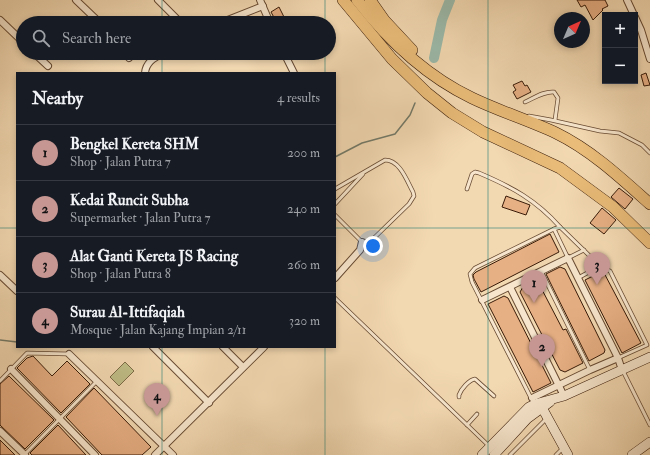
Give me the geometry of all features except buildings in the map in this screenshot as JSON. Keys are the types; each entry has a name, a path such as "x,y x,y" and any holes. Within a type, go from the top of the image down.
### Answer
{"highway":[{"path":"334,0 343,10 358,19"},
{"path":"343,0 392,59 427,93 452,113 483,132 560,168 613,207 650,243"},
{"path":"357,0 391,39 416,62 443,81 470,98 556,133 585,150 611,169 650,204"},
{"path":"370,0 384,20 417,54 470,98"}],"street":[{"path":"76,0 93,16"},
{"path":"158,0 174,16"},
{"path":"627,0 632,12"},
{"path":"234,16 261,3 267,16"},
{"path":"0,20 16,35"},
{"path":"638,24 650,59"},
{"path":"42,60 48,66"},
{"path":"145,72 146,67 153,60"},
{"path":"288,60 294,72"},
{"path":"336,277 360,250 362,242"},
{"path":"482,300 568,258 618,358 622,370"},
{"path":"1,277 16,290"},
{"path":"510,287 564,396"},
{"path":"154,348 209,403"},
{"path":"224,348 243,367"},
{"path":"155,455 263,348"},
{"path":"70,354 173,455"},
{"path":"538,405 564,396 650,357"},
{"path":"482,455 493,451 527,419 538,405 559,385 618,358"},
{"path":"12,369 95,455"},
{"path":"538,405 562,454"},
{"path":"538,405 562,454"},
{"path":"0,430 25,455"},
{"path":"632,455 650,442"},
{"path":"642,455 650,450"}],"lane":[{"path":"525,102 542,94 554,92 558,98 555,120"},
{"path":"504,112 555,120 600,131 619,133 642,145 650,153"},
{"path":"336,188 385,160 394,162 398,166 414,196 409,204 370,241 362,242 336,216"},
{"path":"336,203 366,172"},
{"path":"467,189 472,174 475,172 510,186 524,195 552,218 560,228 600,266 610,271 647,345 618,358"},
{"path":"538,405 470,278 472,271 475,268 554,229 560,228"},
{"path":"554,229 568,258 584,250"},
{"path":"578,278 600,266"},
{"path":"541,271 590,370"},
{"path":"336,299 467,424 493,451"},
{"path":"0,381 27,353 70,354"},
{"path":"622,370 650,425"},
{"path":"459,397 461,391 471,380 475,379 494,396"},
{"path":"25,455 97,381"},
{"path":"467,424 477,414"},
{"path":"510,455 545,420"}],"shaded area":[{"path":"125,362 134,371 119,386 110,377"}],"waterway":[{"path":"434,58 442,20 450,0"},
{"path":"336,156 362,143 395,134 410,115 415,103"},
{"path":"0,340 16,342"}],"place":[{"name":"Alat Ganti Kereta JS Racing","path":"597,285"},
{"name":"Bengkel Kereta SHM","path":"534,303"},
{"name":"Kedai Runcit Subha","path":"542,367"},
{"name":"Surau Al-Ittifaqiah","path":"157,416"}]}
